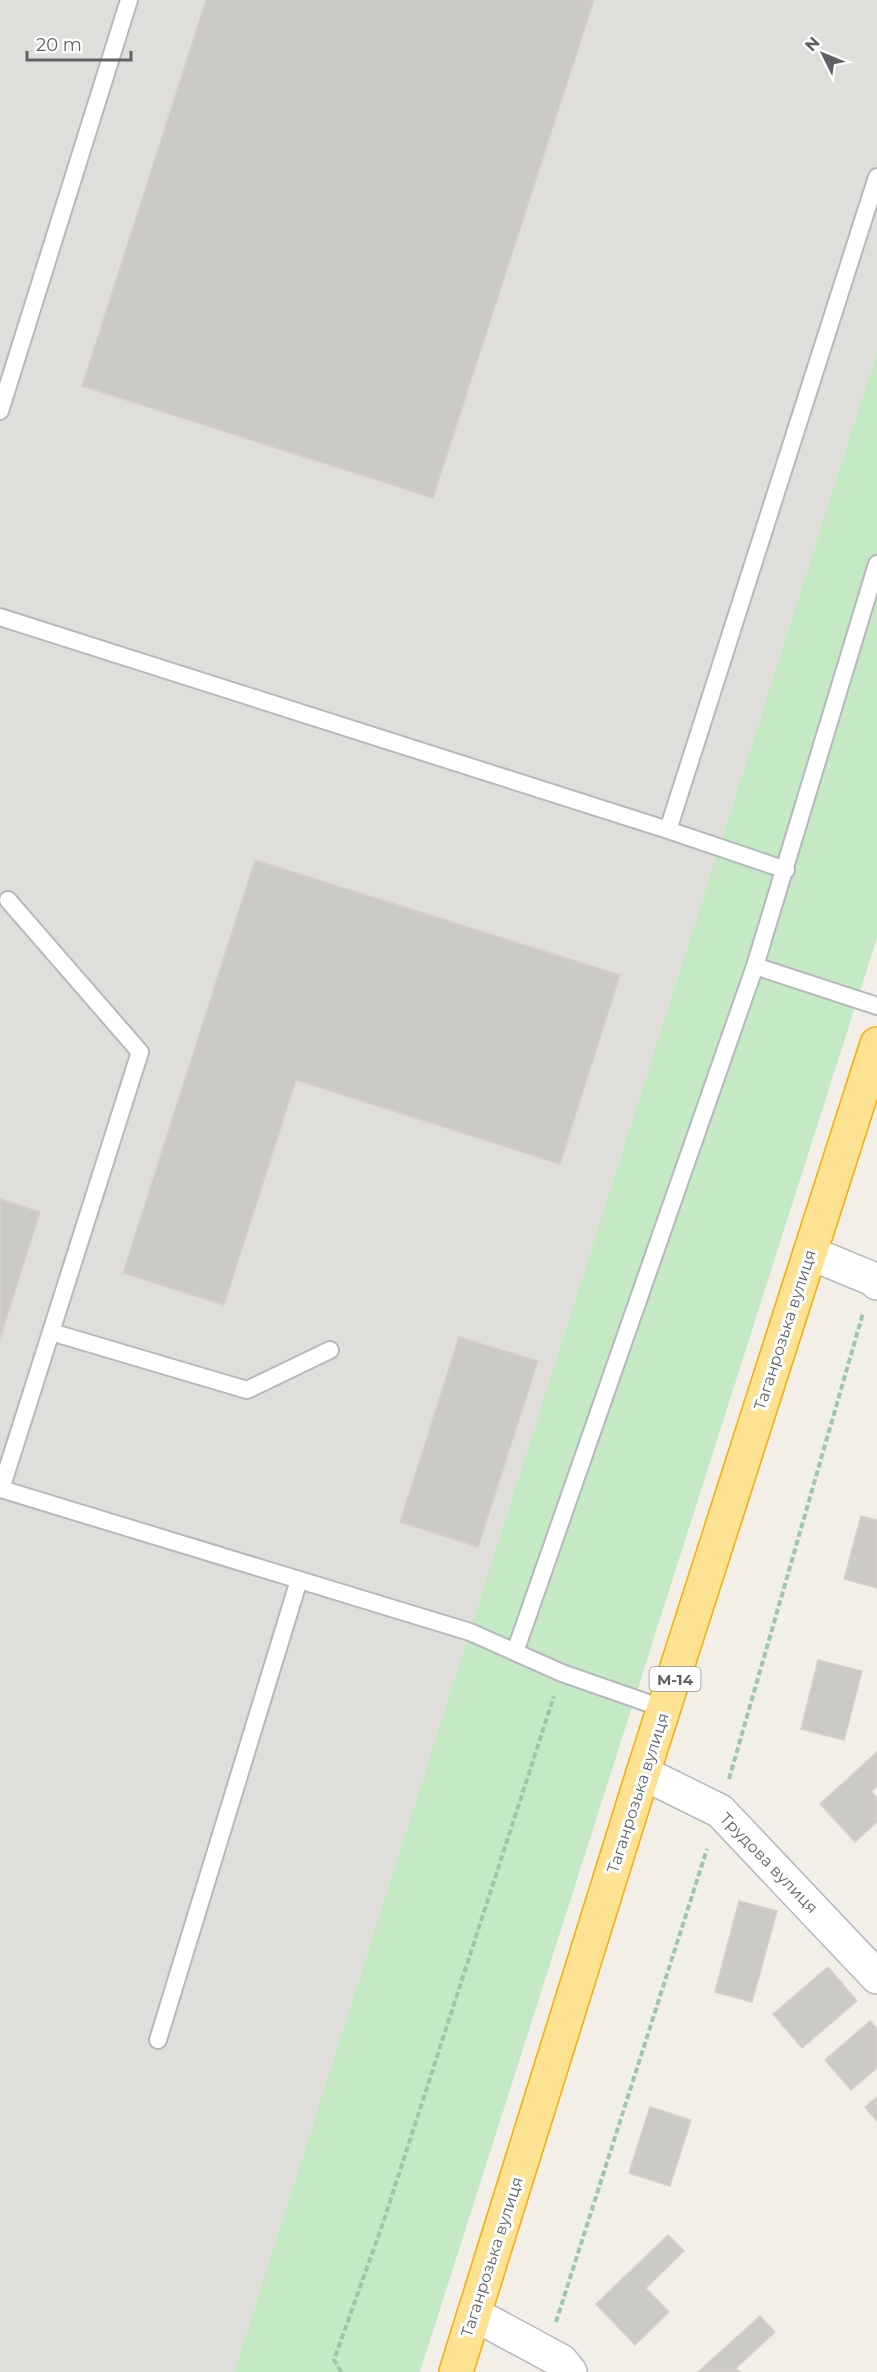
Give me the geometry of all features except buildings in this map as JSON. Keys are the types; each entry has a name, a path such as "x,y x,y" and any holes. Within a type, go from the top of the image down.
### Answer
{"highway":[{"name":"Таганрозька вулиця","path":"456,2372 643,1773 877,1044"}],"street":[{"path":"810,1253 875,1281"},
{"name":"Трудова вулиця","path":"643,1773 720,1811 877,1977"},
{"path":"474,2314 558,2362"}],"lane":[{"path":"0,411 129,0"},
{"path":"668,830 877,177"},
{"path":"515,1652 755,966 877,564"},
{"path":"0,617 668,830 786,870"},
{"path":"8,900 140,1052 1,1489 470,1632 562,1673 665,1709"},
{"path":"755,966 877,1006"},
{"path":"51,1332 247,1390 330,1350"},
{"path":"158,2040 299,1580"}],"path":[{"path":"558,2362 875,1281"},
{"path":"341,2372 334,2360 384,2220 562,1673"}],"shaded area":[{"path":"0,0 877,0 877,351 234,2372 0,2372"}],"green space":[{"path":"877,351 877,938 420,2372 234,2372"}]}
